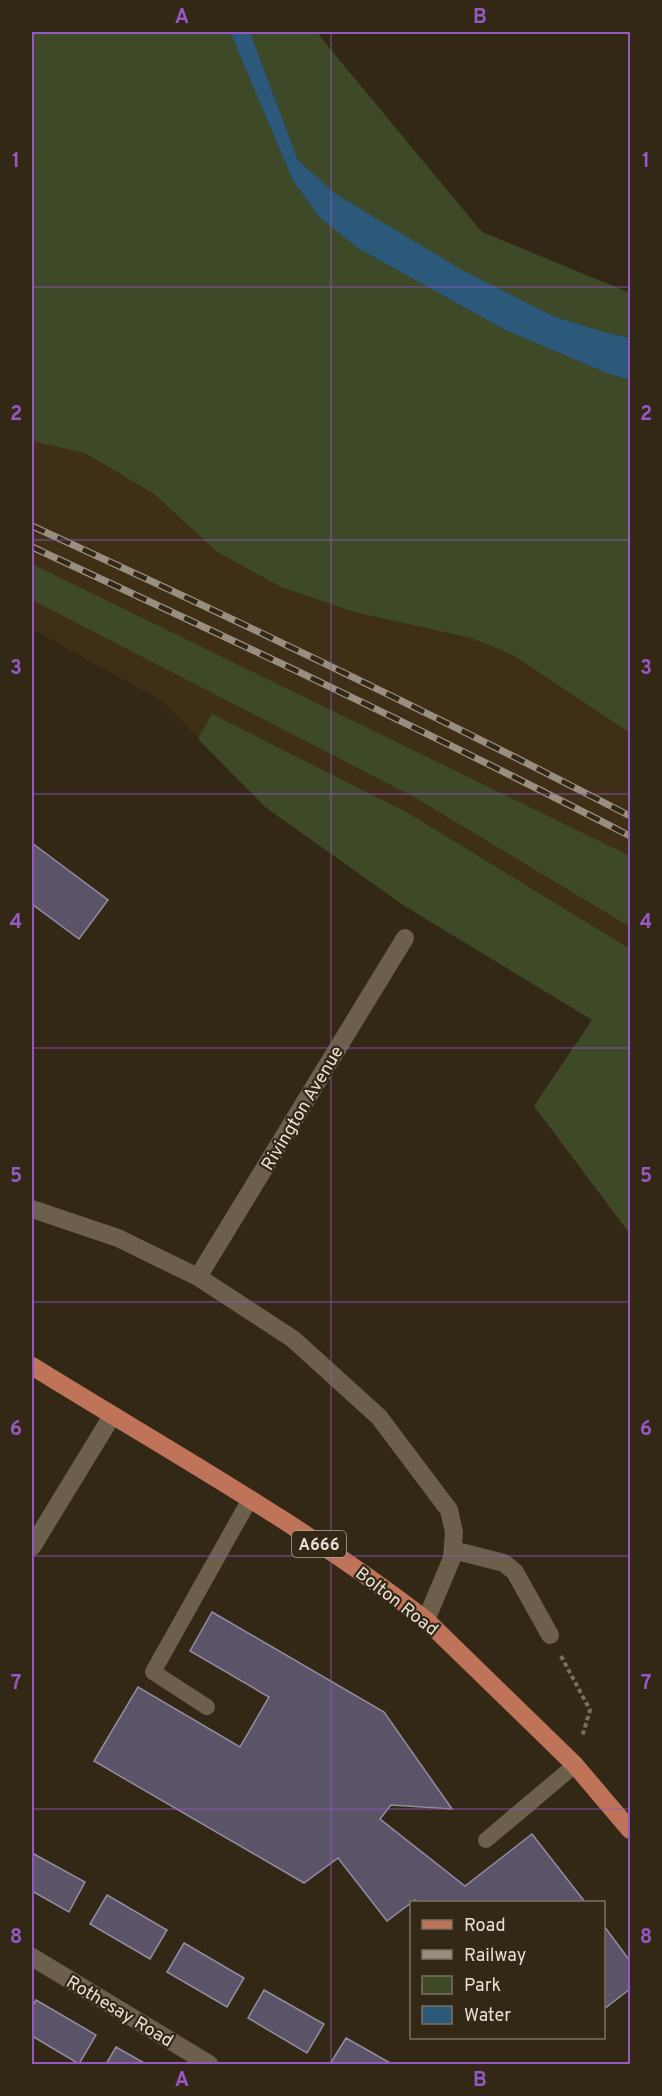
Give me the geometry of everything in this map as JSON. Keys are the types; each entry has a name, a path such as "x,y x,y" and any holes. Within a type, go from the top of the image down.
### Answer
{"main road":[{"name":"Bolton Road","path":"32,1366 250,1499 361,1571 426,1620 575,1765 630,1830"}],"street":[{"name":"Rivington Avenue","path":"198,1277 405,938"},
{"path":"32,1209 118,1238 198,1277 293,1339 379,1417 449,1510 454,1532 452,1558 426,1620"},
{"path":"32,1547 112,1416"},
{"path":"453,1550 504,1563 515,1572 550,1635"},
{"name":"Rothesay Road","path":"32,1957 209,2064"}],"lane":[{"path":"207,1707 153,1672 250,1499"},
{"path":"486,1840 575,1765"}],"path":[{"path":"550,1635 590,1710 575,1765"}],"shaded area":[{"path":"32,441 85,453 154,494 217,552 281,587 354,612 471,638 513,655 630,733 630,1039 403,905 265,807 162,701 32,629"}],"green space":[{"path":"32,32 230,32 293,181 320,218 359,249 505,330 609,374 630,380 630,733 513,655 471,638 354,612 281,587 217,552 154,494 85,453 32,441"},
{"path":"250,32 318,32 482,232 630,293 630,338 553,316 462,271 336,194 298,160"},
{"path":"32,564 630,856 630,927 416,798 32,600"},
{"path":"212,714 408,813 630,949 630,1234 534,1106 592,1020 403,905 265,807 198,739"}],"water":[{"path":"230,32 250,32 298,160 336,194 462,270 553,316 630,338 630,380 609,374 505,330 359,249 320,218 293,181"}],"building":[{"path":"32,843 108,900 79,939 32,904"},
{"path":"212,1612 384,1712 452,1809 391,1805 380,1819 465,1886 532,1834 584,1901 415,1900 410,1901 410,1904 387,1921 338,1858 304,1883 94,1761 138,1687 240,1747 269,1697 190,1651"},
{"path":"32,1853 85,1882 69,1912 32,1891"},
{"path":"107,1895 167,1930 150,1959 90,1924"},
{"path":"605,1927 630,1961 630,1989 605,2008"},
{"path":"184,1943 244,1978 227,2007 167,1972"},
{"path":"264,1990 324,2024 307,2053 248,2018"},
{"path":"36,2000 96,2035 79,2064 32,2036 32,2008"},
{"path":"346,2038 392,2064 330,2064"},
{"path":"116,2047 146,2064 106,2064"}],"railway":[{"path":"32,526 332,667 630,816"},
{"path":"32,547 332,688 630,836"}]}
